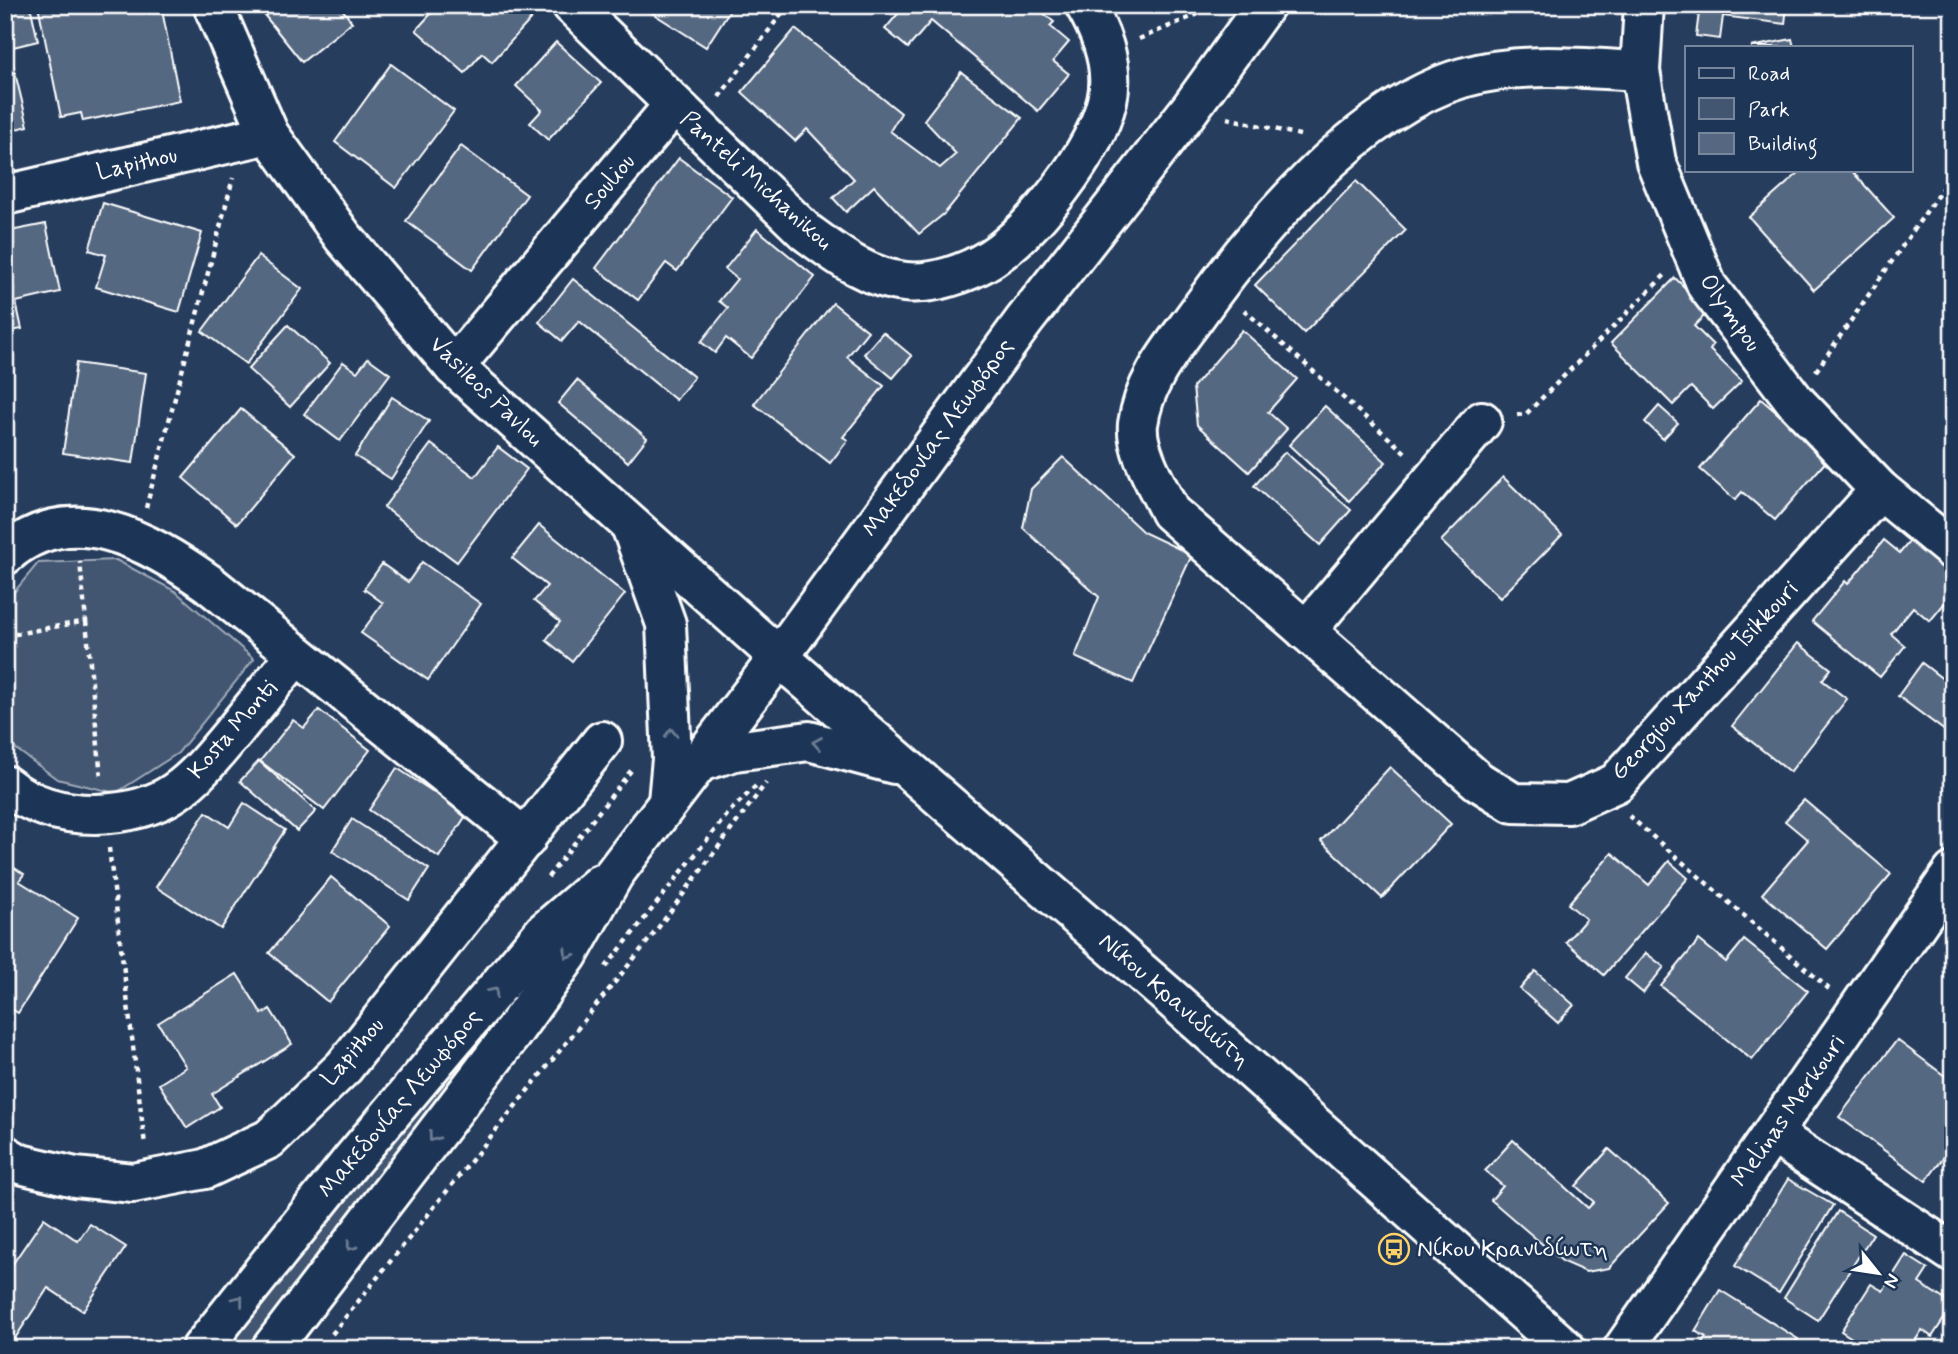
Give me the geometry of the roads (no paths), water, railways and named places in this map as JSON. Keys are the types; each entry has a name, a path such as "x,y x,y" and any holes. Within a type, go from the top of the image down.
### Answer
{"street":[{"name":"Vasileos Pavlou","path":"213,5 256,137 454,367 779,657"},
{"path":"572,5 685,117"},
{"name":"Panteli Michanikou","path":"685,117 806,232 842,258 872,274 906,282 927,281 968,270 992,257 1033,220 1069,174 1099,126 1108,100 1107,53 1098,28 1085,5"},
{"name":"Μακεδονίας Λεωφόρος","path":"271,1349 511,1035 568,955 614,874 779,657 1024,321 1190,109 1265,5"},
{"name":"Olympou","path":"1644,5 1640,71 1656,162 1707,286 1795,401 1880,490 1953,550"},
{"name":"Georgiou Xanthou Tsikkouri","path":"1640,71 1529,66 1461,78 1409,101 1345,146 1260,231 1150,379 1138,426 1148,469 1170,512 1478,781 1513,803 1569,804 1616,783 1880,490"},
{"name":"Souliou","path":"454,367 685,117"},
{"name":"Lapithou","path":"5,195 256,137"},
{"path":"1306,631 1482,421"},
{"name":"Kosta Monti","path":"5,555 32,535 77,526 122,533 168,555 208,583 526,839"},
{"path":"631,526 666,624 672,759 668,801"},
{"name":"Kosta Monti","path":"5,785 33,802 57,811 105,814 152,805 195,779 296,656"},
{"name":"Νίκου Κρανιδιώτη","path":"779,657 1566,1349"},
{"name":"Lapithou","path":"5,1155 20,1164 75,1177 132,1183 205,1169 269,1139 344,1067 601,741"},
{"path":"699,762 735,751 809,741 906,768"},
{"name":"Melinas Merkouri","path":"1623,1349 1953,872"},
{"name":"Μακεδονίας Λεωφόρος","path":"201,1349 351,1161 544,932 614,874"},
{"path":"1773,1134 1953,1254"}],"place":[{"name":"Νίκου Κρανιδίωτη","path":"1394,1249"}]}
